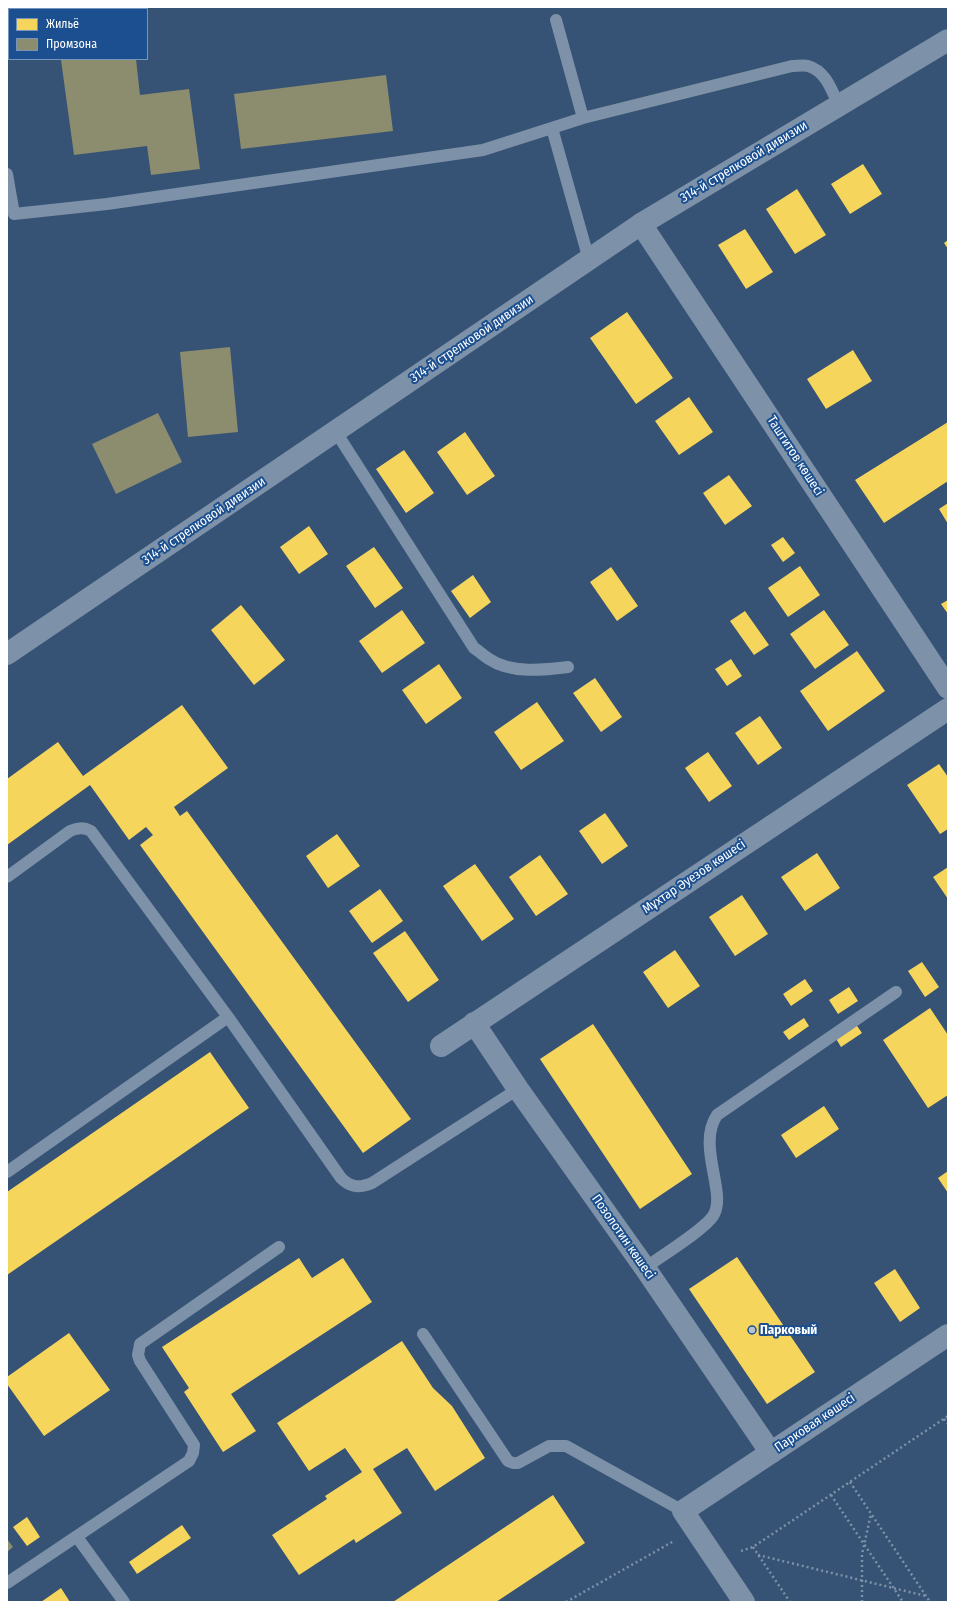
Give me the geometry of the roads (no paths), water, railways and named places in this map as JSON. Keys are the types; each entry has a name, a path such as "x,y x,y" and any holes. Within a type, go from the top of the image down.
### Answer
{"street":[{"name":"314-й стрелковой дивизии","path":"7,654 642,224 948,40"},
{"name":"Таштитов көшесі","path":"642,224 948,688"},
{"name":"Мұхтар Әуезов көшесі","path":"441,1046 948,709"},
{"name":"Позолотин көшесі","path":"474,1024 518,1089 645,1268 771,1453"},
{"name":"Парковая көшесі","path":"683,1511 948,1335"},
{"path":"683,1511 744,1602"}],"lane":[{"path":"556,20 583,118"},
{"path":"7,174 10,214 107,204 483,150 583,118 792,66 808,66 820,73 827,82 839,106"},
{"path":"552,128 588,260"},
{"path":"336,432 474,648 490,660 510,667 540,670 568,667"},
{"path":"7,877 70,831 77,828 84,828 91,831 228,1017 347,1184 355,1187 372,1183 518,1089"},
{"path":"645,1268 706,1224 716,1212 716,1198 709,1144 711,1123 716,1115 896,992"},
{"path":"7,1172 228,1017"},
{"path":"7,1583 189,1461 193,1453 194,1445 140,1361 138,1355 140,1344 279,1247"},
{"path":"423,1334 508,1461 518,1463 549,1446 566,1446 683,1511"},
{"path":"77,1537 124,1602"}],"place":[{"name":"Парковый","path":"752,1330"}]}
